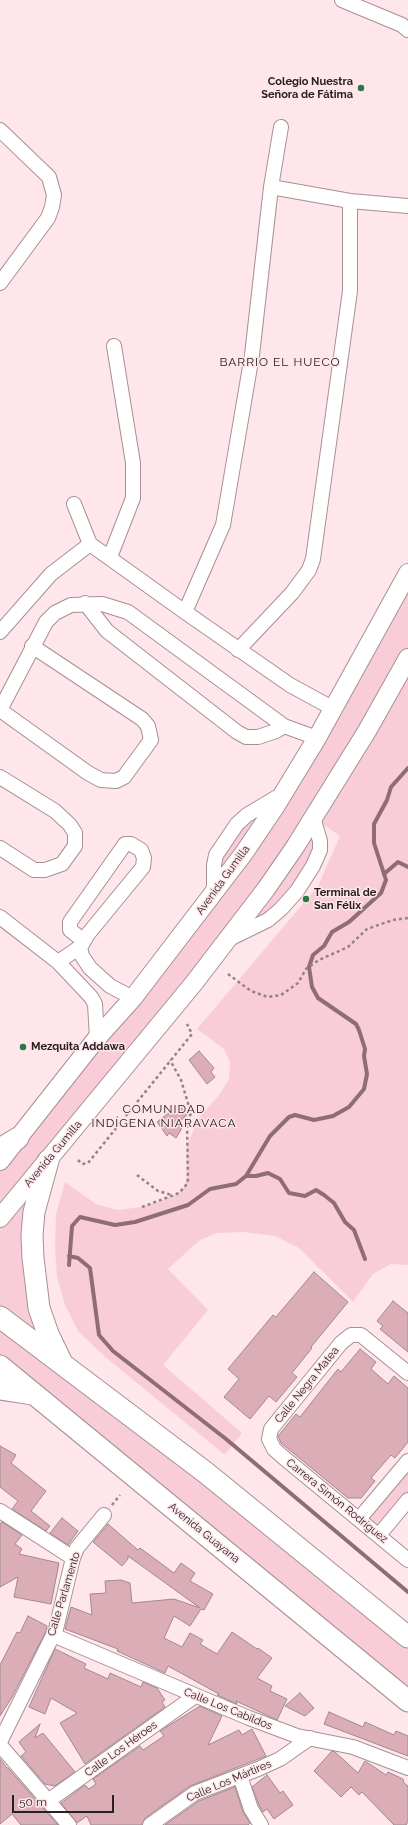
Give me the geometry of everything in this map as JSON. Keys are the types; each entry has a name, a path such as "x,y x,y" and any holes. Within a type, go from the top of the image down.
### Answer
{"highway":[{"path":"0,1150 18,1138"},
{"path":"48,1161 34,1212 32,1235 35,1285 43,1321 63,1365"},
{"path":"0,1317 205,1472 408,1637"},
{"name":"Avenida Guayana","path":"0,1366 408,1701"},
{"path":"0,1389 36,1395"}],"main road":[{"name":"Avenida Gumilla","path":"0,1161 97,1038 133,998 244,853 317,738 408,574"},
{"name":"Avenida Gumilla","path":"0,1218 229,939 266,889 314,817 367,731 408,658"}],"street":[{"path":"342,0 402,25 408,30"},
{"path":"184,612 223,525 252,355 271,187 281,127"},
{"path":"0,130 49,177 54,195 48,218 0,282"},
{"path":"271,187 350,201 408,206"},
{"path":"238,650 292,593 309,570 314,559 350,291 350,201"},
{"path":"110,557 133,498 133,463 114,346"},
{"path":"74,504 90,544 238,650 290,685 334,709"},
{"path":"0,632 51,574 90,544"},
{"path":"85,603 107,631 237,732 246,737 258,736 276,731 284,726"},
{"path":"32,646 142,719 148,726 151,740 124,777 116,781 101,780 88,773 0,710 32,646 46,622 55,613 71,605 85,603 102,604 128,612 284,726 317,738"},
{"path":"0,777 55,811 70,825 75,833 75,846 62,864 45,870 34,870 0,848"},
{"path":"229,939 268,920 281,909 297,891 313,866 320,850 320,841 314,817"},
{"path":"58,962 82,944 143,868 144,858 141,850 131,844 125,844 70,922 70,930 82,944 82,956 90,968 110,986 133,998"},
{"path":"0,917 58,962 96,1004 97,1038"},
{"name":"Calle Negra Matea","path":"269,1439 271,1429 341,1343 351,1335 361,1335 408,1373"},
{"name":"Carrera Simón Rodríguez","path":"269,1439 274,1449 283,1457 408,1560"},
{"path":"359,1519 408,1461"},
{"path":"379,1535 408,1500"},
{"path":"0,1512 73,1558"},
{"name":"Calle Parlamento","path":"0,1743 53,1635 63,1604 73,1558 82,1541 104,1514"},
{"name":"Calle Los Cabildos","path":"53,1635 195,1696 284,1732 353,1747 408,1768"},
{"name":"Calle Los Héroes","path":"48,1801 195,1696"},
{"name":"Calle Los Mártires","path":"150,1825 195,1793 280,1759 310,1738"},
{"path":"0,1743 69,1825"},
{"path":"240,1776 251,1809 261,1825"}],"path":[{"path":"228,974 251,991 274,997 286,992 298,983 306,969 319,960 348,947 367,929 393,920 408,918"},
{"path":"78,1160 82,1164 88,1163 192,1034 187,1024"},
{"path":"142,1207 179,1192 186,1184 187,1123 191,1113 181,1080 170,1060"},
{"path":"137,1176 158,1191 172,1195"}],"shaded area":[{"path":"408,573 408,1265 391,1264 373,1274 353,1302 299,1248 275,1236 243,1232 217,1233 200,1240 168,1269 208,1310 163,1365 242,1433 225,1455 104,1356 78,1331 65,1305 57,1277 55,1248 56,1214 65,1182 96,1204 117,1210 142,1207 158,1202 179,1193 186,1184 187,1145 199,1118 219,1095 229,1079 230,1062 224,1049 197,1029 318,886 340,836 314,818 320,841 297,891 229,939 48,1161 34,1212 54,1349 408,1637 408,1701 36,1395 0,1389 0,1149 205,905 214,865 237,824 282,794"},
{"path":"408,1461 408,1500 379,1535 359,1519"}],"building":[{"path":"199,1051 214,1068 211,1072 215,1077 207,1084 189,1060"},
{"path":"179,1105 187,1115 177,1124 182,1128 176,1138 169,1133 167,1136 157,1122"},
{"path":"314,1272 348,1302 292,1373 297,1377 276,1402 269,1396 250,1419 224,1397 239,1379 228,1369 273,1315 276,1317"},
{"path":"393,1301 408,1313 408,1352 380,1329 383,1326 377,1321"},
{"path":"360,1349 376,1362 371,1369 388,1384 394,1376 408,1388 408,1442 395,1458 391,1455 371,1478 375,1481 361,1498 348,1498 281,1443 278,1436 296,1414 300,1417 338,1369 341,1372"},
{"path":"0,1446 16,1455 11,1463 46,1491 31,1511 50,1526 46,1531 12,1509 18,1501 0,1487"},
{"path":"62,1518 78,1531 68,1545 50,1533"},
{"path":"2,1522 22,1535 15,1544 22,1549 19,1554 59,1563 51,1604 14,1597 18,1577 0,1587 0,1524"},
{"path":"108,1524 138,1550 140,1548 174,1573 181,1563 195,1573 190,1581 213,1594 204,1610 201,1609 190,1626 174,1616 164,1638 182,1647 190,1633 203,1640 200,1644 217,1654 232,1632 272,1658 257,1678 272,1686 270,1691 287,1699 277,1720 236,1701 237,1704 217,1695 219,1694 168,1666 165,1673 117,1651 118,1649 65,1629 71,1607 92,1615 90,1594 106,1593 105,1581 121,1580 130,1583 132,1603 174,1599 200,1608 128,1556 128,1559 122,1566 93,1542"},
{"path":"28,1616 47,1626 46,1631 12,1697 0,1716 0,1665 17,1632 20,1633"},
{"path":"55,1649 86,1664 84,1668 108,1679 110,1673 141,1687 143,1682 157,1688 165,1700 162,1702 165,1707 85,1764 60,1723 77,1713 51,1698 45,1714 29,1707"},
{"path":"300,1693 314,1708 305,1716 285,1706"},
{"path":"200,1706 222,1716 208,1745 239,1730 242,1735 252,1729 266,1756 190,1786 145,1818 142,1825 91,1825 87,1816 77,1823 61,1803 85,1785 89,1789 96,1784 93,1779 140,1746 143,1750 164,1736 160,1731"},
{"path":"329,1712 363,1727 365,1722 394,1735 396,1731 408,1736 408,1756 324,1724"},
{"path":"40,1724 35,1738 43,1733 75,1772 55,1786 45,1784 21,1756 26,1752 19,1742"},
{"path":"332,1751 358,1773 365,1761 386,1775 388,1772 403,1779 404,1783 408,1786 408,1821 406,1825 394,1825 362,1792 359,1795 351,1787 341,1797 314,1771"},
{"path":"0,1759 58,1825 21,1825 12,1814 0,1824"},
{"path":"267,1775 280,1793 283,1791 293,1805 274,1819 267,1809 263,1812 252,1787"},
{"path":"235,1787 243,1812 250,1823 248,1825 165,1825 199,1801"}],"waterway":[{"path":"69,1265 72,1226 80,1217 115,1225 135,1222 188,1205 210,1189 236,1184 246,1176 270,1136 289,1117 295,1115 314,1120 333,1116 349,1107 364,1089 367,1074 364,1056 365,1049 359,1030 356,1024 318,998 312,987 309,967 313,955 324,946 332,932 349,922 381,893 386,880 374,843 374,824 387,800 391,787 408,768"},
{"path":"384,874 398,862 408,867"},
{"path":"246,1176 256,1176 268,1173 280,1179 289,1193 305,1196 316,1190 324,1195 334,1203 345,1222 354,1230 365,1259"},
{"path":"69,1256 78,1258 90,1268 99,1335 113,1351 226,1439 408,1592"}],"place":[{"name":"Colegio Nuestra Señora de Fátima","path":"361,88"},
{"name":"Terminal de San Félix","path":"306,899"},
{"name":"Mezquita Addawa","path":"23,1047"}],"district":[{"name":"BARRIO EL HUECO","path":"280,362"},
{"name":"COMUNIDAD INDÍGENA NIARAVACA","path":"164,1116"}]}
